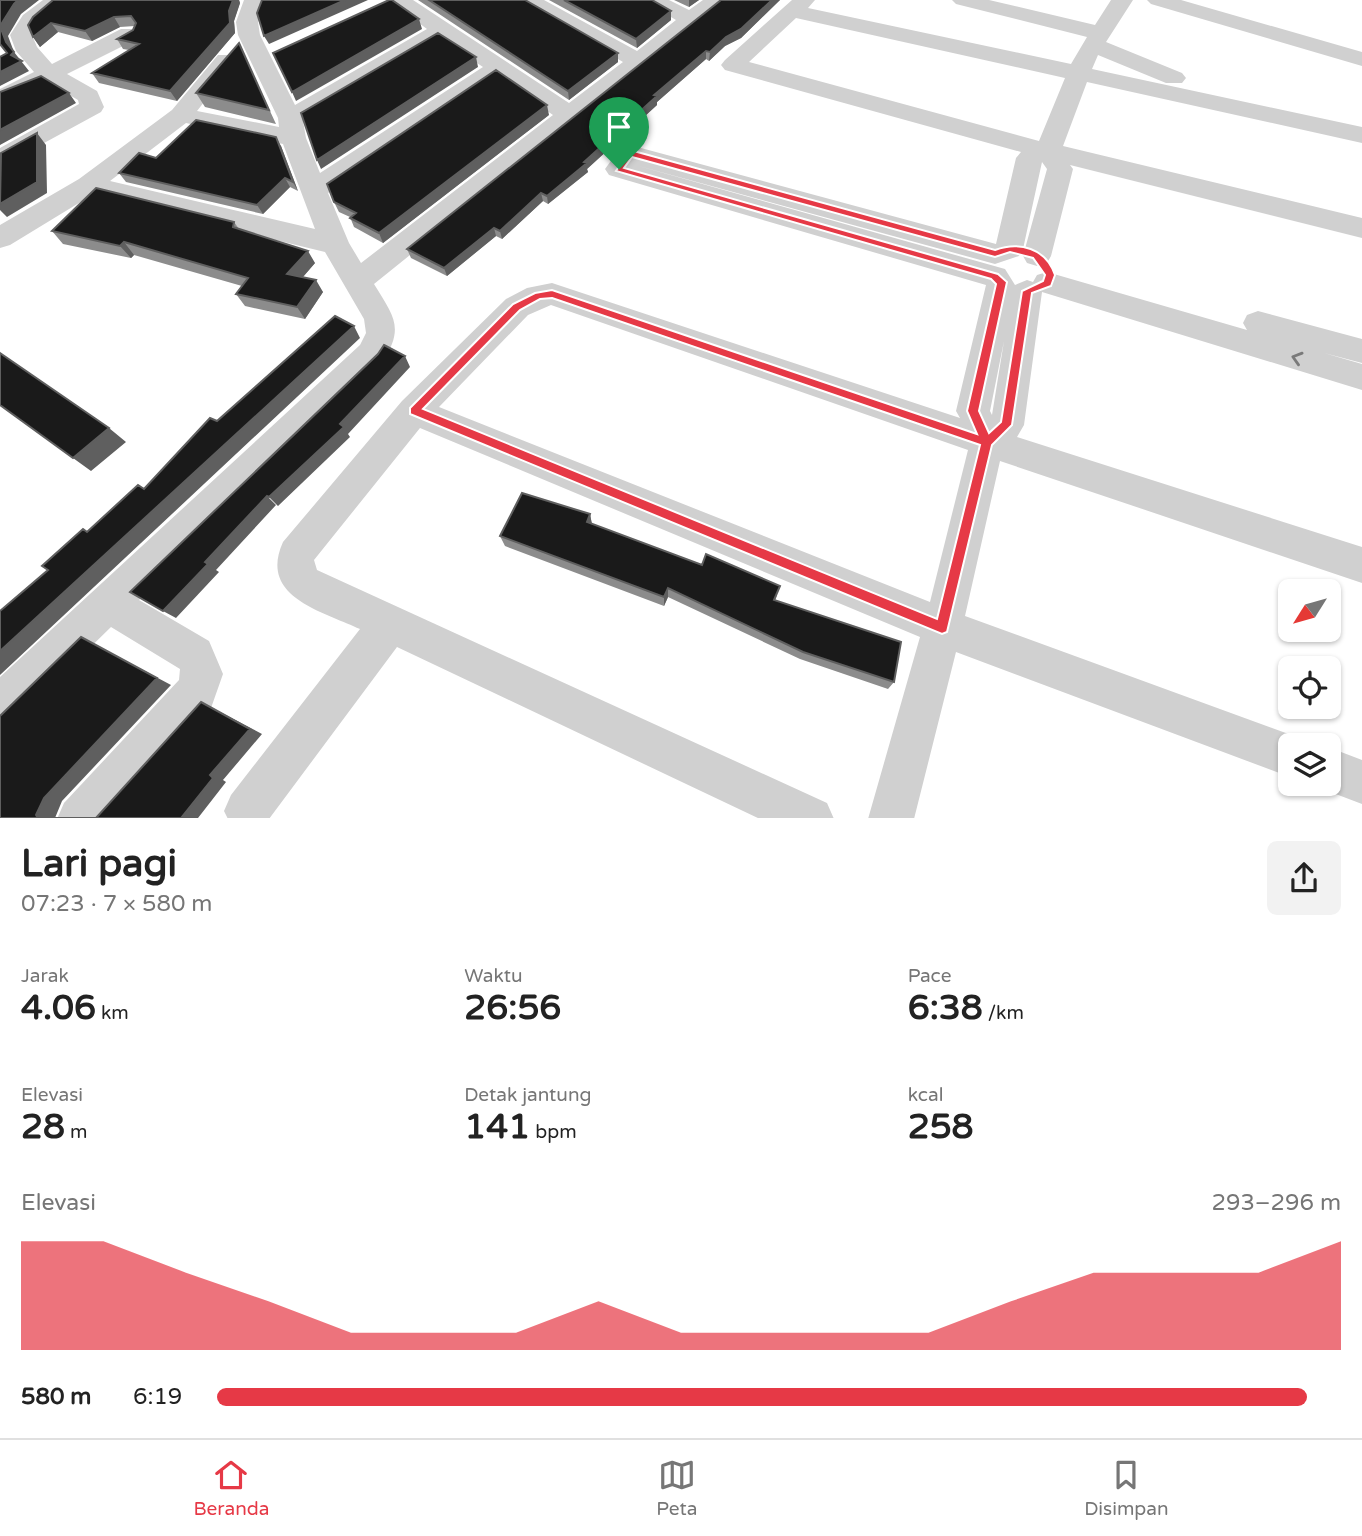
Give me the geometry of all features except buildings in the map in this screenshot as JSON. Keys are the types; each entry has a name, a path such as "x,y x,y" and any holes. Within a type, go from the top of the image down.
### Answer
{"street":[{"path":"0,706 371,354 381,339 382,325 335,244 291,128 249,35 247,22 255,0"},
{"path":"528,0 637,60"},
{"path":"653,0 690,19"},
{"path":"356,283 716,0"},
{"path":"962,0 1096,39 1218,103"},
{"path":"891,818 942,627 987,442 1007,425 1003,349 1020,270 1020,202 1029,158 1048,151 1079,72 1096,39 1122,0"},
{"path":"1158,0 1362,59"},
{"path":"390,2 442,29 568,114"},
{"path":"0,159 92,107 89,96 49,74 22,46 20,39 24,27 43,4"},
{"path":"1362,135 1079,72 798,5 733,65 1048,151 1362,228"},
{"path":"181,115 291,128 442,29"},
{"path":"0,98 129,34"},
{"path":"1,233 89,185 181,115 249,35"},
{"path":"262,59 286,48"},
{"path":"314,190 498,67"},
{"path":"1020,270 1049,211 1060,169 1048,151"},
{"path":"1362,351 1020,270 618,169 630,153 1020,270 1362,377"},
{"path":"89,185 335,244"},
{"path":"1020,202 1049,211"},
{"path":"811,818 303,583 295,561 296,554 414,411 517,307 538,296 552,294 987,442 1362,565"},
{"path":"414,411 942,627 1278,751"},
{"path":"80,818 196,693 202,674 195,655 109,604"},
{"path":"249,816 390,623"},
{"path":"1341,774 1362,782"}],"route":[{"path":"619,169 630,153 995,254 1009,249 1024,250 1047,265 1050,275 1047,283 1039,289 1027,291 1007,425 987,442 961,558 942,627 414,411 517,307 538,296 552,294 987,442 973,411 1002,282 995,277 619,169"}]}
